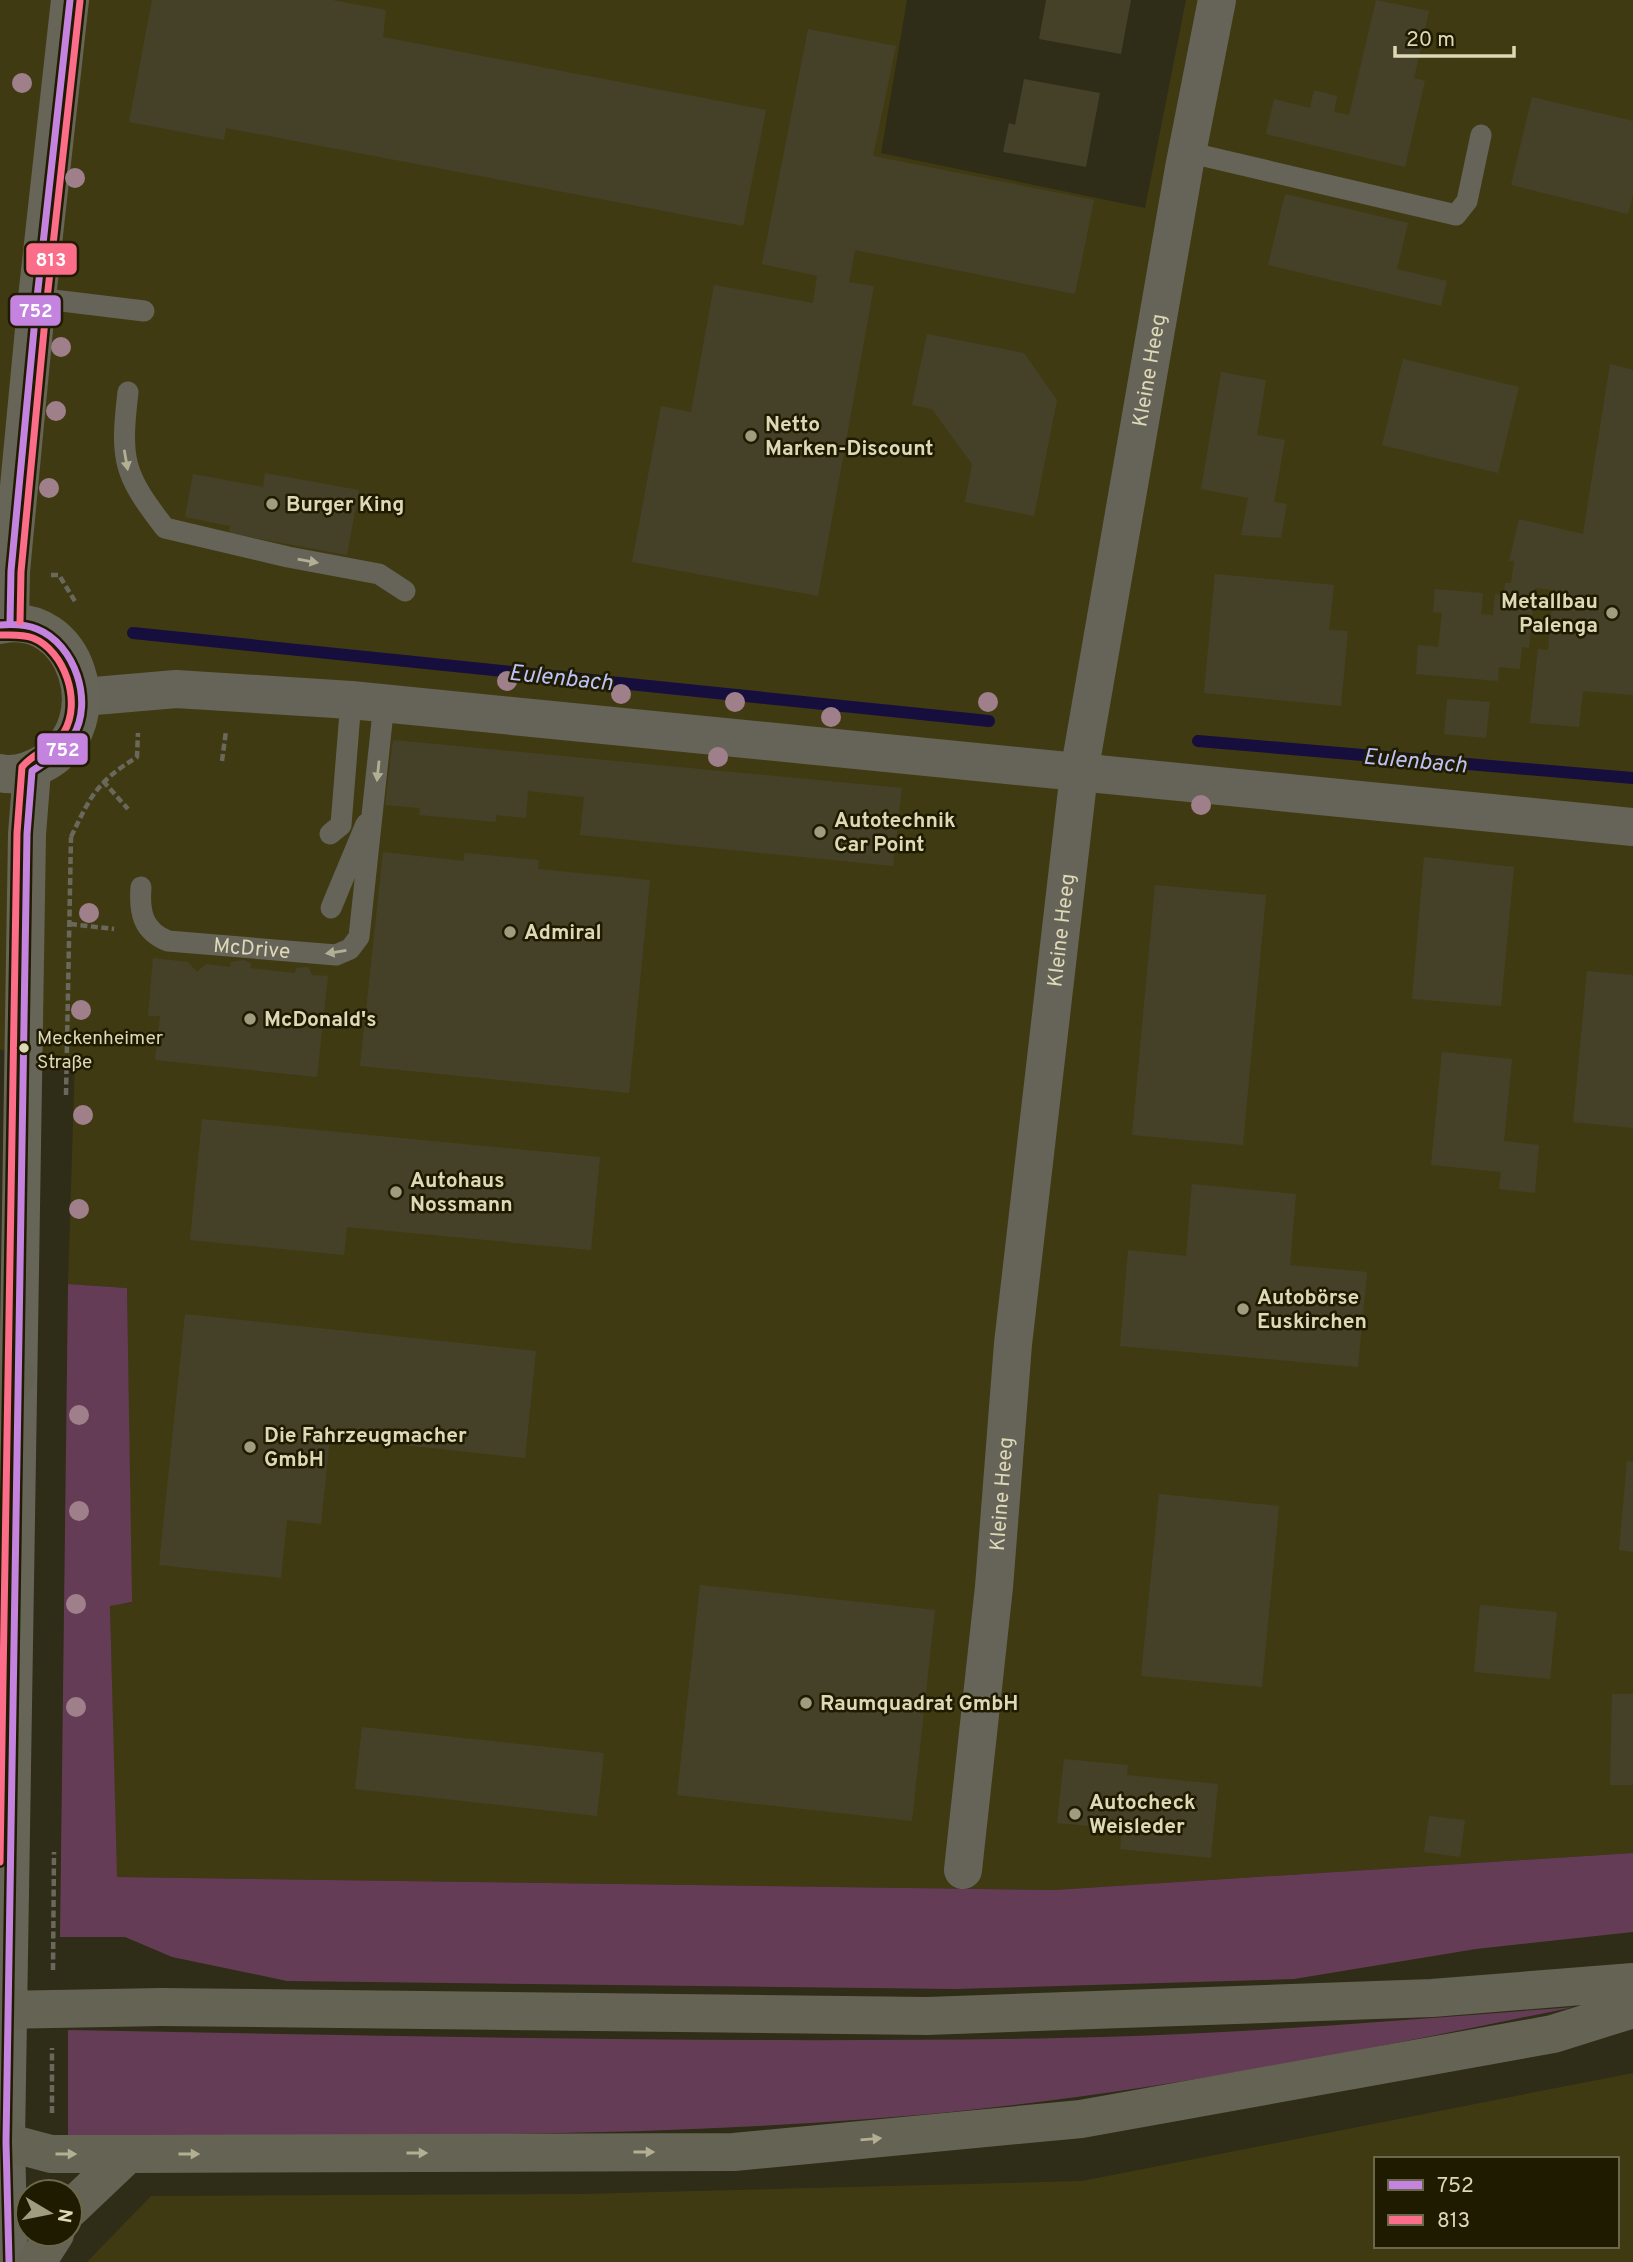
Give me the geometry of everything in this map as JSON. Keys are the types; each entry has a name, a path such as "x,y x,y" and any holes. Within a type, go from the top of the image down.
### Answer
{"main road":[{"path":"9,2262 3,2137 8,1390 26,848 16,772 60,754 76,731 83,697 76,667 58,641 39,630 5,623 70,0"},
{"path":"12,2008 161,2007 927,2017 1432,1998 1633,1982"},
{"path":"3,2137 51,2154 734,2152 1081,2119 1553,2034 1633,2009"},
{"path":"84,2196 128,2154"}],"street":[{"name":"Kleine Heeg","path":"963,1870 994,1587 1013,1344 1079,773 1187,152 1217,0"},
{"path":"83,697 176,689 368,701 1633,827"}],"lane":[{"path":"1187,152 1456,215 1466,201 1481,135"},
{"path":"37,298 144,311"},
{"path":"128,392 123,431 124,463 133,484 165,528 288,557 379,574 405,591"},
{"path":"330,834 341,825 368,701"},
{"name":"McDrive","path":"141,887 139,910 153,935 168,941 336,955 350,949 359,937 374,803 368,701"},
{"path":"331,908 374,803"}],"path":[{"path":"222,761 226,728"},
{"path":"103,781 128,808"},
{"path":"70,924 124,930"}],"shaded area":[{"path":"0,0 907,0 881,153 1145,208 1186,0 1633,0 1633,1853 1054,1890 116,1877 110,1605 131,1603 127,1288 68,1284 75,1060 0,1050"},
{"path":"68,1284 127,1288 132,1602 110,1606 117,1877 1054,1890 1633,1853 1633,1932 1476,1949 1294,1979 955,1989 287,1981 172,1957 125,1937 60,1937"},
{"path":"1574,2007 1311,2059 1135,2089 868,2119 568,2133 68,2135 68,2030 688,2040 936,2040 1253,2030"},
{"path":"1633,2073 1633,2262 87,2262 151,2196 583,2194 1082,2181"}],"building":[{"path":"152,0 332,0 386,10 383,37 766,110 743,226 226,128 224,140 129,122"},
{"path":"1046,0 1131,0 1121,54 1039,39"},
{"path":"1376,0 1429,11 1414,78 1425,81 1405,167 1266,134 1274,99 1310,108 1314,90 1337,96 1334,112 1349,115"},
{"path":"808,29 896,46 873,156 1094,200 1075,294 855,250 849,282 874,286 818,596 632,562 661,406 691,412 714,285 813,303 817,276 832,279 762,264"},
{"path":"1024,79 1100,93 1086,167 1003,152 1009,123 1015,125"},
{"path":"1532,97 1633,121 1633,195 1628,214 1511,185"},
{"path":"1285,194 1408,223 1397,269 1447,281 1441,306 1268,265"},
{"path":"927,334 1024,353 1057,400 1034,516 965,502 972,464 932,409 912,405"},
{"path":"1403,359 1519,387 1498,473 1382,445"},
{"path":"1610,364 1633,370 1633,695 1583,691 1579,727 1530,723 1538,649 1548,650 1553,590 1535,588 1529,648 1522,647 1520,669 1499,667 1498,681 1416,674 1418,645 1438,647 1442,613 1433,612 1435,589 1483,593 1481,614 1493,615 1495,594 1504,595 1505,583 1511,583 1514,561 1509,561 1519,519 1583,534"},
{"path":"1221,372 1266,380 1257,435 1285,440 1274,502 1287,504 1281,538 1241,535 1248,498 1201,489"},
{"name":"Burger King","path":"265,473 359,490 347,555 229,533 230,526 185,517 193,474 263,487"},
{"path":"1215,574 1334,585 1329,630 1348,631 1341,706 1204,693"},
{"path":"1447,699 1490,702 1486,738 1444,734"},
{"path":"393,740 902,788 893,866 580,835 584,797 575,796 528,791 526,818 496,815 496,822 419,815 420,808 385,805"},
{"name":"Admiral","path":"383,852 464,861 464,853 539,860 538,869 650,880 629,1093 360,1066"},
{"path":"1424,857 1514,867 1501,1006 1412,999"},
{"path":"1155,885 1266,895 1243,1145 1132,1135"},
{"name":"McDonald's","path":"153,958 188,962 197,972 206,964 230,967 231,962 244,960 251,963 250,968 295,973 296,968 308,967 312,975 328,976 317,1077 155,1060 160,1016 148,1016"},
{"path":"1587,971 1633,975 1633,1128 1573,1122"},
{"path":"1442,1052 1512,1059 1504,1141 1539,1145 1535,1193 1499,1189 1501,1172 1431,1165"},
{"name":"Autohaus Nossmann","path":"202,1119 600,1157 591,1250 347,1227 344,1255 190,1240"},
{"name":"Autobörse Euskirchen","path":"1192,1184 1296,1194 1290,1265 1367,1272 1358,1367 1120,1346 1128,1250 1186,1256"},
{"name":"Die Fahrzeugmacher GmbH","path":"185,1314 536,1351 525,1458 330,1437 321,1524 287,1520 281,1578 159,1565"},
{"path":"1627,1461 1633,1462 1633,1552 1619,1550"},
{"path":"1159,1494 1279,1506 1262,1687 1141,1676"},
{"name":"Raumquadrat GmbH","path":"700,1585 935,1610 912,1821 677,1795"},
{"path":"1480,1605 1557,1612 1550,1679 1474,1672"},
{"path":"1612,1694 1633,1694 1633,1785 1610,1785"},
{"path":"362,1727 604,1753 597,1816 355,1789"},
{"path":"1064,1759 1128,1765 1127,1775 1218,1784 1211,1858 1120,1849 1122,1829 1057,1823"},
{"path":"1429,1816 1465,1820 1460,1857 1424,1852"}],"waterway":[{"name":"Eulenbach","path":"133,633 989,721"},
{"name":"Eulenbach","path":"1198,741 1633,778"}],"transit line":[{"name":"752","path":"10,622 11,571 37,298 70,0"},
{"name":"813","path":"20,622 21,572 47,299 80,1"},
{"name":"752","path":"0,625 32,627 62,647 77,675 82,707 79,722 69,742 55,756 32,771 27,834 6,2142 9,2262"},
{"name":"813","path":"0,1862 17,833 22,767 64,732 71,706 67,679 54,654 33,638 1,635"}],"place":[{"name":"Netto Marken-Discount","path":"751,436"},
{"name":"Burger King","path":"272,504"},
{"name":"Metallbau Palenga","path":"1612,613"},
{"name":"Autotechnik Car Point","path":"820,832"},
{"name":"Admiral","path":"510,932"},
{"name":"McDonald's","path":"250,1019"},
{"name":"Meckenheimer Straße","path":"24,1048"},
{"name":"Autohaus Nossmann","path":"396,1192"},
{"name":"Autobörse Euskirchen","path":"1243,1309"},
{"name":"Die Fahrzeugmacher GmbH","path":"250,1447"},
{"name":"Raumquadrat GmbH","path":"806,1703"},
{"name":"Autocheck Weisleder","path":"1075,1814"}]}
